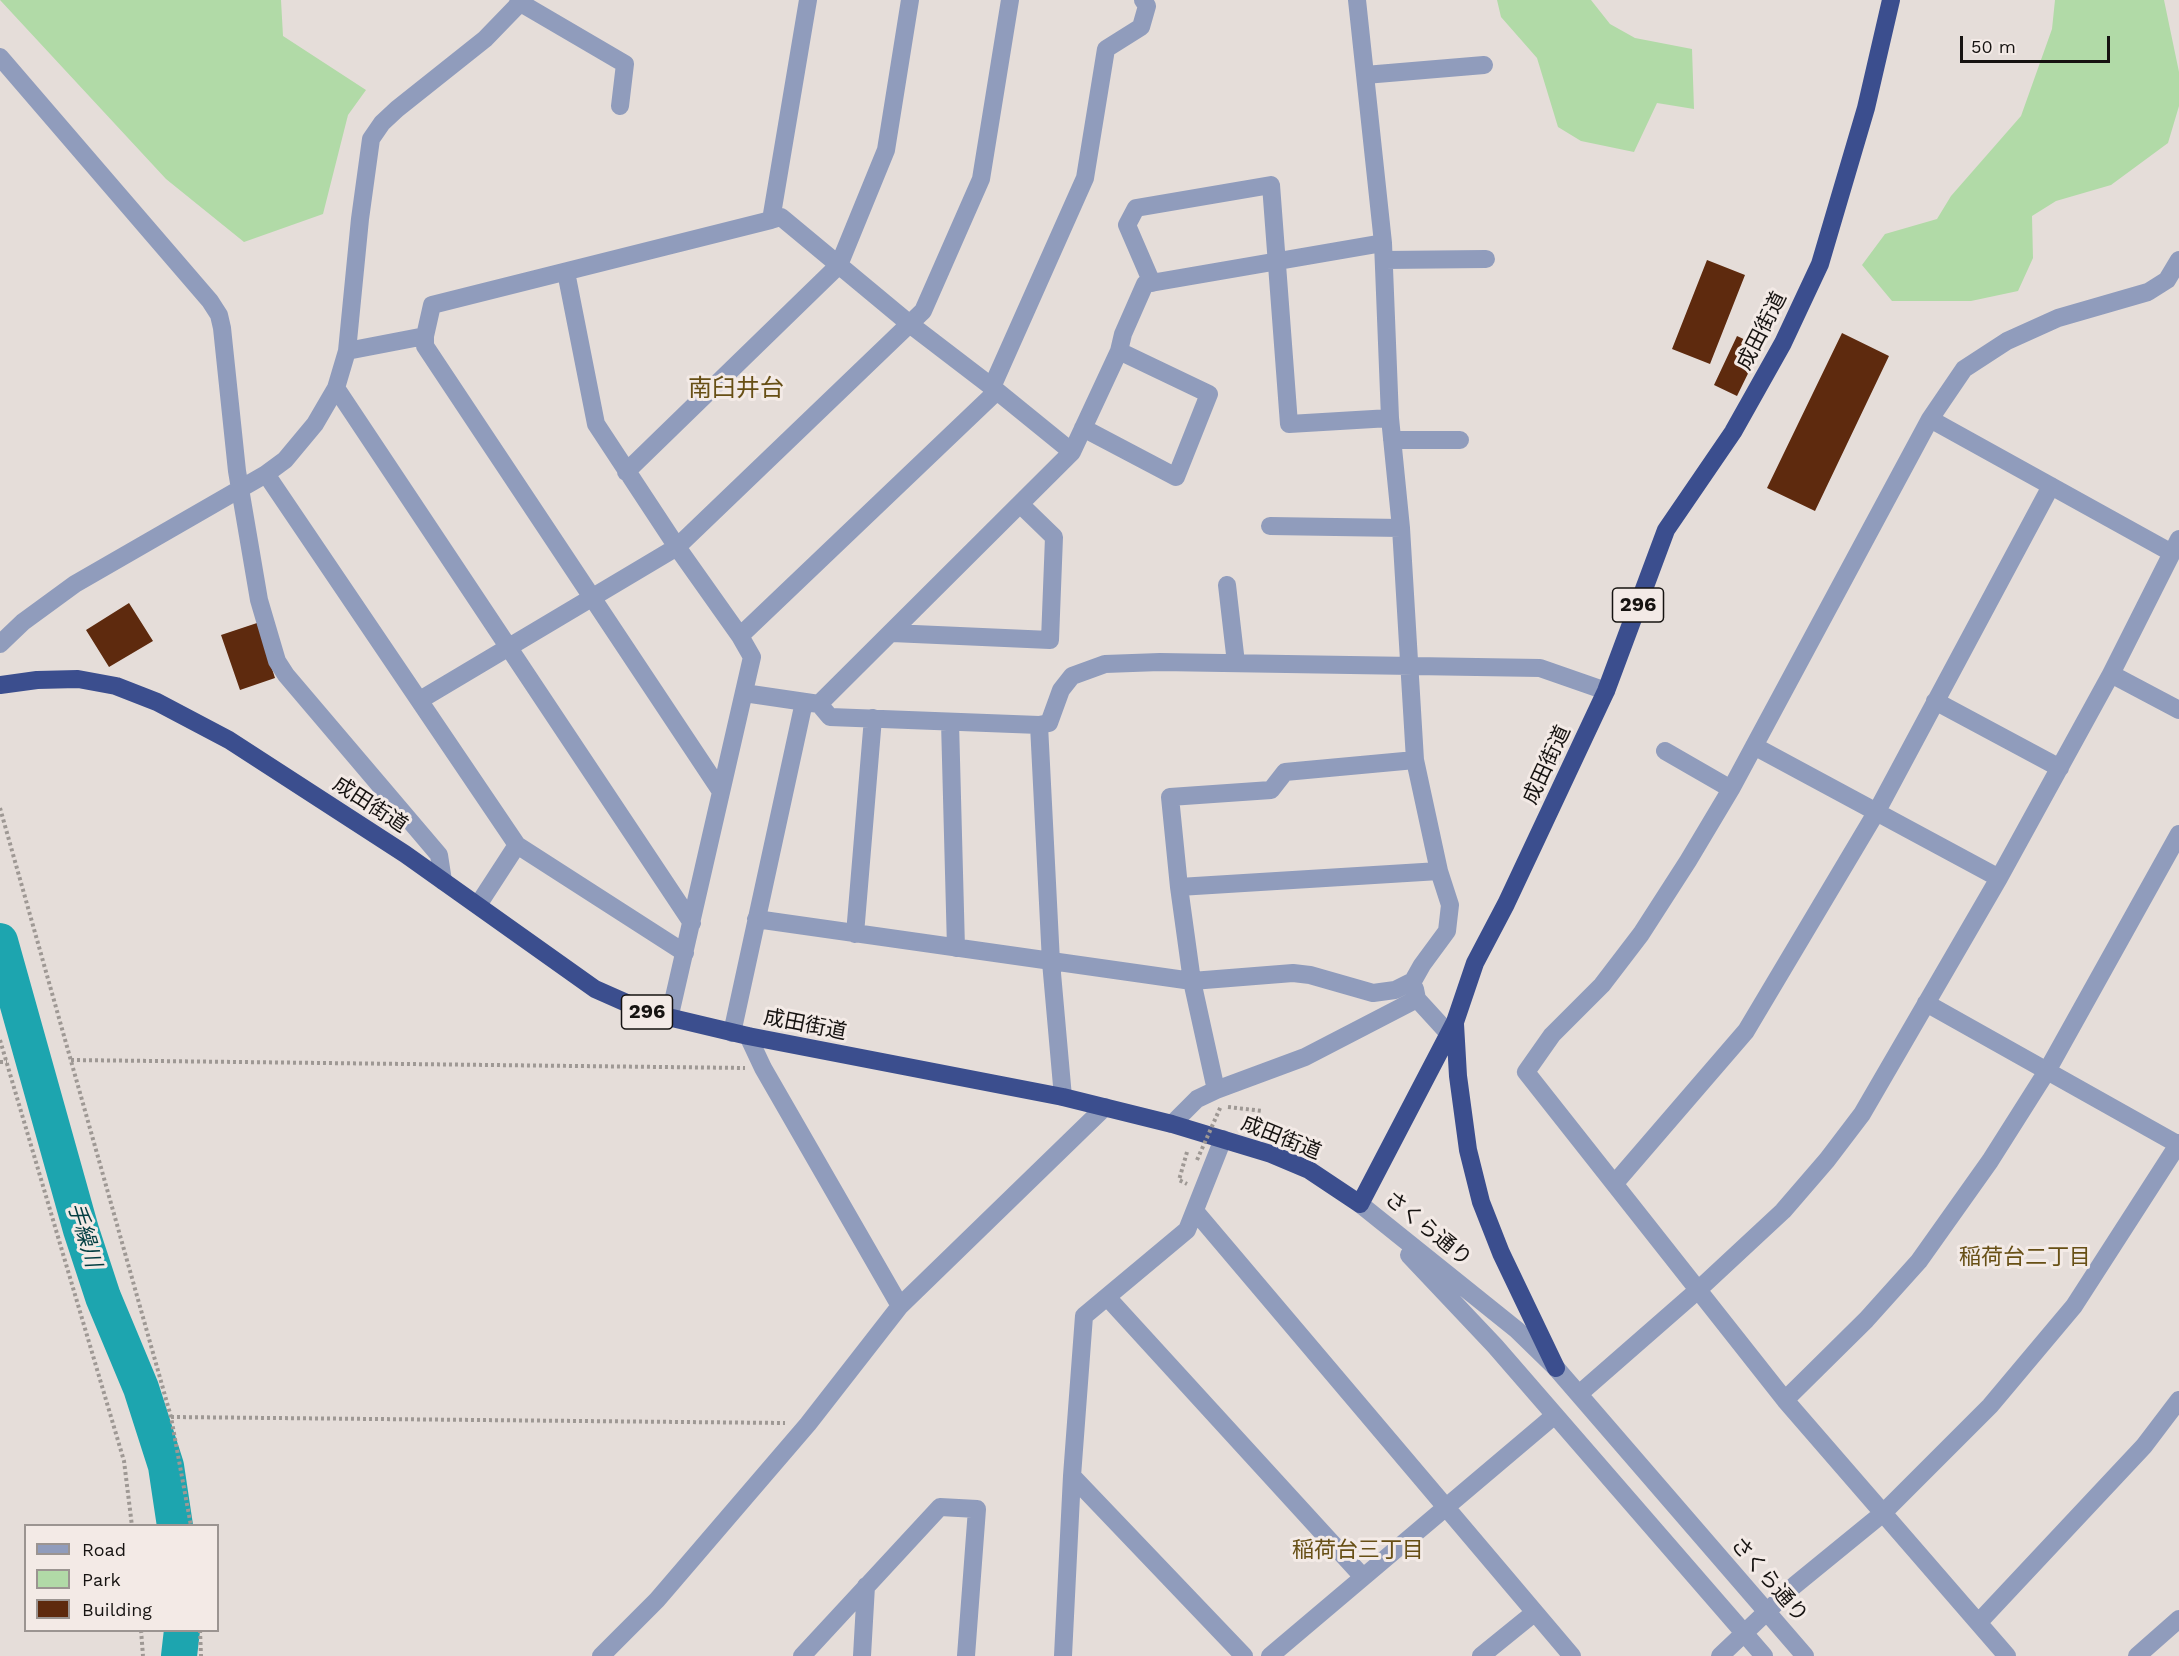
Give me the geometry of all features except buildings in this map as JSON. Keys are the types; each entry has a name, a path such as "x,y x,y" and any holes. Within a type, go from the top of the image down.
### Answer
{"highway":[{"name":"成田街道","path":"0,685 37,680 78,679 116,686 157,702 229,740 444,881 595,989 647,1012 740,1035 1063,1097 1172,1124 1271,1154 1309,1170 1360,1204 1452,1028 1475,963 1506,904 1606,691 1666,530 1733,432 1783,343 1820,264 1866,108 1891,0"},
{"path":"1452,1028 1468,1150 1481,1202 1501,1253 1556,1368"}],"street":[{"path":"771,220 807,0"},
{"path":"627,472 839,265 886,150 910,0"},
{"path":"420,700 677,547 923,311 981,179 1010,0"},
{"path":"740,636 995,389 1084,178 1106,49 1141,27 1147,6 1143,0"},
{"path":"1172,1124 1197,1099 1218,1098 1305,1057 1415,990 1422,965 1447,931 1450,905 1439,872 1415,760 1401,528 1390,418 1383,252 1357,0"},
{"path":"0,644 23,622 75,584 266,474 285,460 315,424 336,388 347,351 360,219 371,139 382,123 397,109 485,39 519,1 625,64 620,106"},
{"path":"0,57 210,301 219,315 240,487 259,600 277,661 286,675 434,848 439,855 444,881"},
{"path":"1365,75 1484,65"},
{"path":"1152,283 1127,225 1136,208 1271,185 1289,424 1390,418"},
{"path":"720,790 425,346 432,305 781,217 910,325 995,389 1072,452"},
{"path":"900,1306 763,1068 740,1035 756,919 812,703 892,633 1072,452 1119,351 1123,334 1145,284 1276,262 1383,252 1486,259"},
{"path":"2007,1656 1785,1400 1526,1072 1552,1035 1602,986 1641,934 1731,789 1930,419 1964,369 2007,341 2058,318 2148,292 2167,280 2179,260"},
{"path":"566,272 596,424 752,657 669,1019"},
{"path":"347,351 425,336"},
{"path":"1083,428 1176,477 1209,394 1119,351"},
{"path":"336,388 692,922"},
{"path":"1579,1394 1698,1290 1783,1211 1827,1160 1862,1114 2060,768 2111,674 2175,546 2051,486 1930,419"},
{"path":"1392,440 1460,440"},
{"path":"266,474 517,845 685,953"},
{"path":"1615,1183 1746,1031 1877,811 2051,486"},
{"path":"892,633 1050,640 1054,537 1021,504"},
{"path":"1270,526 1401,528"},
{"path":"1227,585 1236,663"},
{"path":"744,693 812,703 830,717 1040,725 1049,723 1061,690 1072,676 1105,664 1160,662 1540,668 1606,691"},
{"path":"2111,674 2179,710"},
{"path":"1935,701 2060,768"},
{"path":"855,934 873,718"},
{"path":"950,722 956,948"},
{"path":"1040,725 1051,962 1063,1097"},
{"path":"1754,746 1999,878"},
{"path":"1665,751 1731,789"},
{"path":"1218,1098 1192,981 1170,797 1271,790 1285,772 1415,760"},
{"path":"1785,1400 1866,1320 1919,1261 1990,1161 2047,1071 2179,834"},
{"path":"478,905 517,845"},
{"path":"1179,887 1439,872"},
{"path":"756,919 1192,981 1293,973 1310,975 1373,993 1415,990 1452,1028"},
{"path":"1719,1656 1795,1585 1882,1514 1990,1406 2074,1306 2179,1144 1926,1003"},
{"path":"601,1656 657,1600 808,1424 900,1306 1105,1107"},
{"path":"1063,1656 1072,1476 1084,1316 1187,1230 1223,1139"},
{"name":"さくら通り","path":"1360,1204 1517,1330 1556,1368 1805,1656"},
{"name":"さくら通り","path":"1360,1204 1496,1346 1764,1656"},
{"path":"1195,1210 1572,1656"},
{"path":"1107,1297 1363,1577"},
{"path":"1979,1623 2144,1446 2179,1400"},
{"path":"1270,1656 1555,1415"},
{"path":"1072,1476 1244,1656"},
{"path":"802,1656 940,1507 977,1509 966,1656"},
{"path":"862,1656 866,1586"},
{"path":"1481,1656 1534,1613"},
{"path":"2137,1656 2179,1619"}],"path":[{"path":"0,808 171,1417 191,1524"},
{"path":"0,1040 124,1461 132,1524"},
{"path":"70,1060 763,1068"},
{"path":"0,1062 7,1062"},
{"path":"1195,1168 1218,1098 1263,1111"},
{"path":"1187,1152 1179,1180 1190,1185 1192,1177"},
{"path":"171,1417 808,1424"},
{"path":"141,1632 143,1656"},
{"path":"200,1632 201,1656"}],"green space":[{"path":"0,0 281,0 283,36 366,90 348,115 323,214 244,242 166,179"},
{"path":"1497,0 1591,0 1610,24 1635,38 1692,49 1694,109 1657,103 1634,152 1581,141 1558,127 1537,58 1501,17"},
{"path":"2055,0 2164,0 2179,72 2179,106 2168,143 2111,185 2056,201 2032,216 2033,258 2018,291 1971,301 1892,301 1862,265 1885,234 1937,219 1951,196 2021,116 2052,29"}],"waterway":[{"name":"手繰川","path":"0,941 81,1230 103,1297 141,1388 166,1466 175,1524"},
{"name":"手繰川","path":"179,1656 182,1632"}],"district":[{"name":"南臼井台","path":"736,389"},
{"name":"稲荷台二丁目","path":"2025,1258"},
{"name":"稲荷台三丁目","path":"1358,1551"}]}
